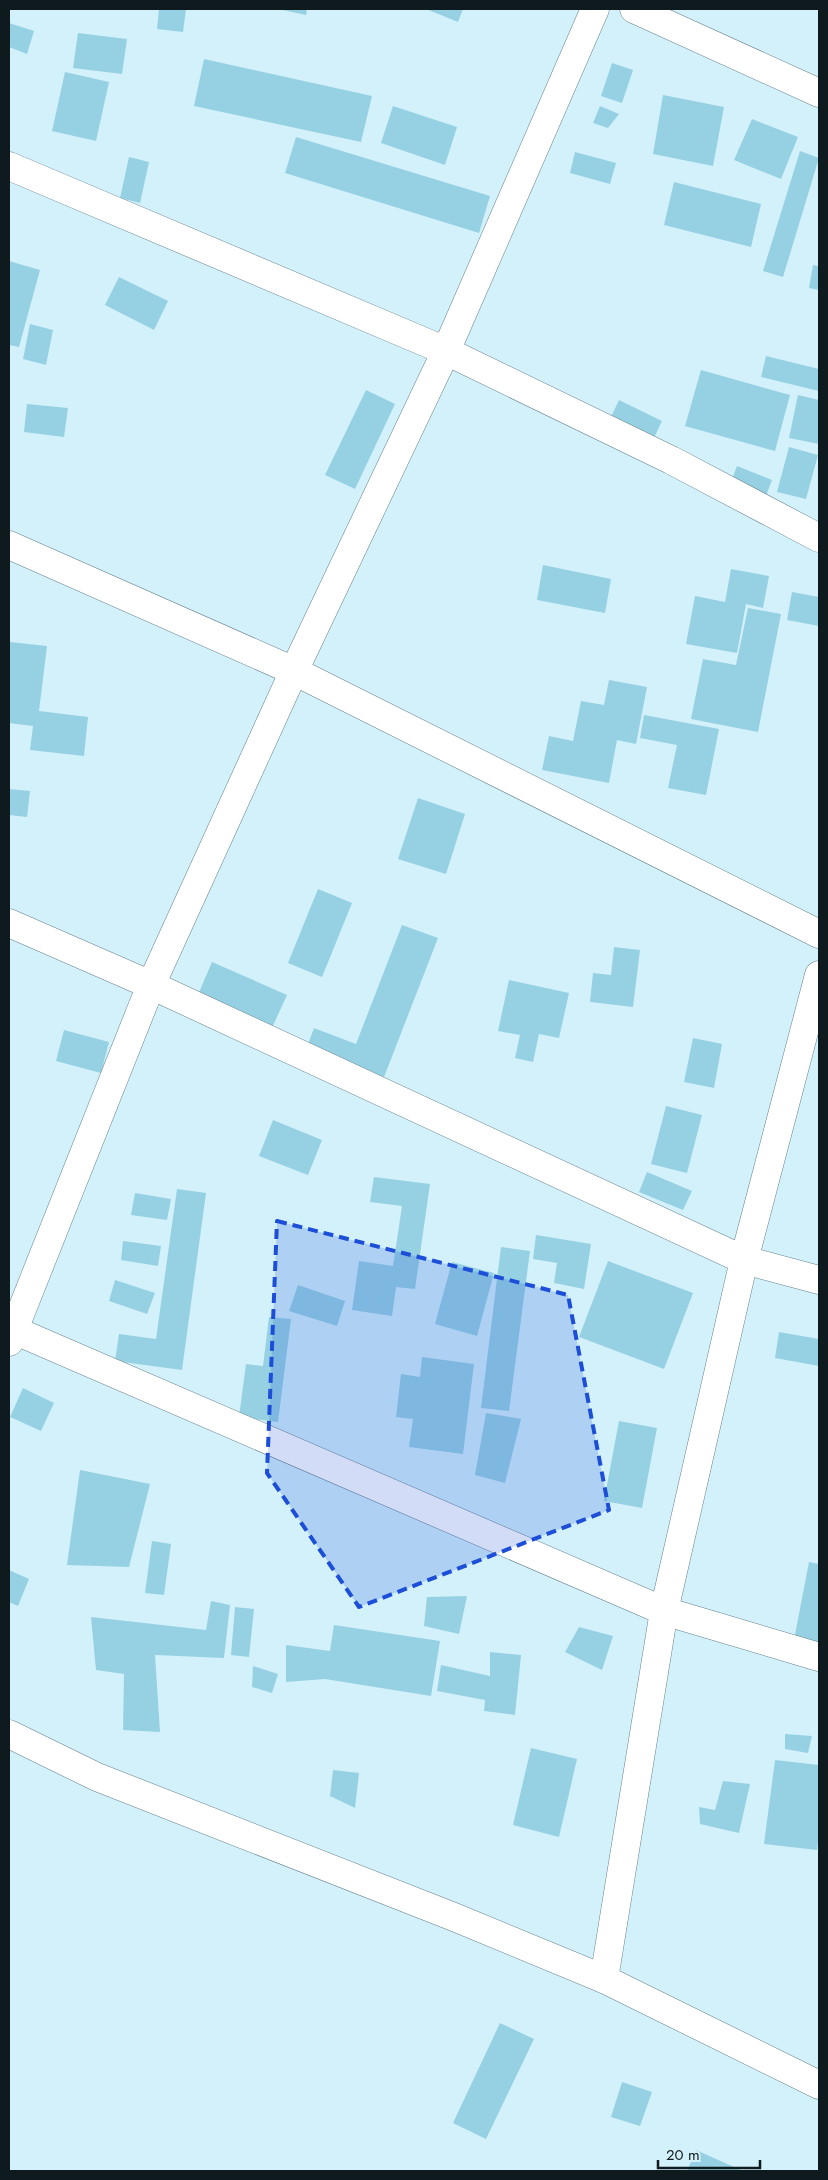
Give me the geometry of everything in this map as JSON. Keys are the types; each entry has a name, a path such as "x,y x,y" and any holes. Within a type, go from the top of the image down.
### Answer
{"street":[{"path":"595,9 446,351 294,671 151,985 10,1334 664,1611 819,1657"},
{"path":"634,9 819,94"},
{"path":"9,166 446,351 671,460 819,538"},
{"path":"9,545 294,671 819,934"},
{"path":"9,923 151,985 744,1260 819,1280"},
{"path":"604,1979 664,1611 744,1260 819,975"},
{"path":"9,1734 97,1777 454,1917 604,1979 819,2085"}],"highlighted area":[{"path":"277,1221 568,1295 609,1510 359,1607 267,1473"}],"building":[{"path":"159,9 186,9 183,32 157,29"},
{"path":"278,9 307,9 306,15"},
{"path":"426,9 463,9 458,22"},
{"path":"9,23 34,31 27,54 9,47"},
{"path":"78,33 127,39 122,74 73,68"},
{"path":"204,59 372,96 361,142 194,106"},
{"path":"612,63 633,70 622,103 601,96"},
{"path":"65,72 109,82 96,141 52,131"},
{"path":"663,95 724,107 713,166 653,154"},
{"path":"393,106 457,127 445,165 381,143"},
{"path":"600,106 619,114 608,128 593,123"},
{"path":"752,119 798,137 781,179 734,160"},
{"path":"296,137 490,196 479,233 285,173"},
{"path":"800,151 819,158 783,277 763,271"},
{"path":"575,152 616,163 610,184 570,173"},
{"path":"129,157 149,162 140,203 120,198"},
{"path":"674,182 761,204 751,247 664,225"},
{"path":"9,261 40,270 19,347 9,345"},
{"path":"813,265 819,266 819,290 809,288"},
{"path":"119,277 168,301 154,330 105,305"},
{"path":"30,324 53,330 46,365 23,359"},
{"path":"766,356 819,369 819,391 761,377"},
{"path":"701,370 790,395 775,451 685,426"},
{"path":"366,390 395,404 355,489 325,475"},
{"path":"798,395 819,400 819,444 789,438"},
{"path":"619,400 662,421 653,440 610,419"},
{"path":"27,404 68,408 64,437 24,432"},
{"path":"789,447 818,455 806,499 777,492"},
{"path":"737,466 772,480 766,496 731,482"},
{"path":"543,565 611,579 605,613 537,600"},
{"path":"731,569 769,576 763,608 746,604 737,653 686,644 695,596 725,602"},
{"path":"792,592 819,597 819,626 787,620"},
{"path":"748,608 781,614 758,732 691,719 703,659 736,665"},
{"path":"10,642 47,646 39,711 88,717 84,756 30,750 33,726 9,723"},
{"path":"609,680 647,687 636,744 617,740 609,783 542,770 549,736 573,741 581,701 604,705"},
{"path":"644,715 719,729 706,795 668,788 677,745 640,738"},
{"path":"9,789 30,791 27,817 9,815"},
{"path":"418,798 465,814 446,874 398,859"},
{"path":"318,889 352,903 322,977 288,963"},
{"path":"402,925 438,938 384,1077 307,1047 314,1028 356,1044"},
{"path":"614,947 640,950 633,1007 590,1002 593,973 611,975"},
{"path":"212,962 287,995 271,1030 197,997"},
{"path":"509,980 569,993 559,1038 539,1034 533,1062 515,1058 520,1035 498,1031"},
{"path":"64,1030 109,1042 101,1073 56,1061"},
{"path":"693,1038 722,1044 714,1088 684,1082"},
{"path":"666,1106 702,1115 687,1173 651,1164"},
{"path":"273,1120 322,1140 308,1175 259,1156"},
{"path":"647,1172 692,1191 683,1210 639,1192"},
{"path":"374,1177 430,1184 415,1289 396,1287 392,1316 352,1310 359,1261 393,1266 402,1206 370,1202"},
{"path":"177,1189 206,1193 182,1370 115,1361 119,1334 156,1339"},
{"path":"135,1193 171,1199 167,1220 131,1215"},
{"path":"536,1235 591,1244 584,1289 554,1283 557,1263 533,1259"},
{"path":"123,1241 161,1246 158,1266 121,1260"},
{"path":"501,1247 530,1251 509,1411 481,1408"},
{"path":"608,1261 693,1293 664,1369 579,1337"},
{"path":"452,1262 494,1273 477,1336 435,1324"},
{"path":"115,1280 155,1293 147,1314 109,1301"},
{"path":"298,1285 345,1301 337,1326 289,1311"},
{"path":"269,1317 291,1319 278,1422 239,1417 246,1364 263,1366"},
{"path":"779,1332 819,1339 819,1366 775,1358"},
{"path":"422,1357 474,1364 463,1454 409,1447 413,1419 396,1417 401,1374 420,1377"},
{"path":"23,1388 54,1403 41,1431 10,1417"},
{"path":"486,1413 521,1419 505,1483 475,1475"},
{"path":"619,1421 657,1428 642,1508 604,1501"},
{"path":"80,1470 150,1484 129,1567 67,1565"},
{"path":"152,1541 171,1544 164,1595 145,1593"},
{"path":"809,1562 819,1564 819,1650 793,1645"},
{"path":"9,1570 29,1579 18,1606 9,1602"},
{"path":"467,1596 459,1634 424,1626 427,1597"},
{"path":"211,1601 230,1605 224,1658 155,1655 160,1732 123,1730 124,1674 96,1670 91,1617 206,1630"},
{"path":"235,1607 254,1609 249,1657 231,1655"},
{"path":"334,1625 440,1641 431,1696 325,1679 286,1682 286,1645 330,1651"},
{"path":"579,1627 613,1636 602,1670 565,1652"},
{"path":"490,1652 521,1655 515,1715 484,1711 485,1700 437,1691 441,1665 490,1676"},
{"path":"253,1666 278,1674 272,1693 252,1687"},
{"path":"785,1734 812,1736 808,1753 785,1749"},
{"path":"531,1748 577,1759 559,1837 513,1825"},
{"path":"775,1760 819,1765 819,1835 817,1850 764,1844"},
{"path":"333,1770 359,1773 355,1808 330,1796"},
{"path":"723,1781 750,1784 739,1833 700,1824 699,1807 715,1810"},
{"path":"500,2023 534,2039 486,2139 453,2123"},
{"path":"622,2082 652,2092 640,2126 611,2117"},
{"path":"696,2150 743,2171 687,2171"}]}
